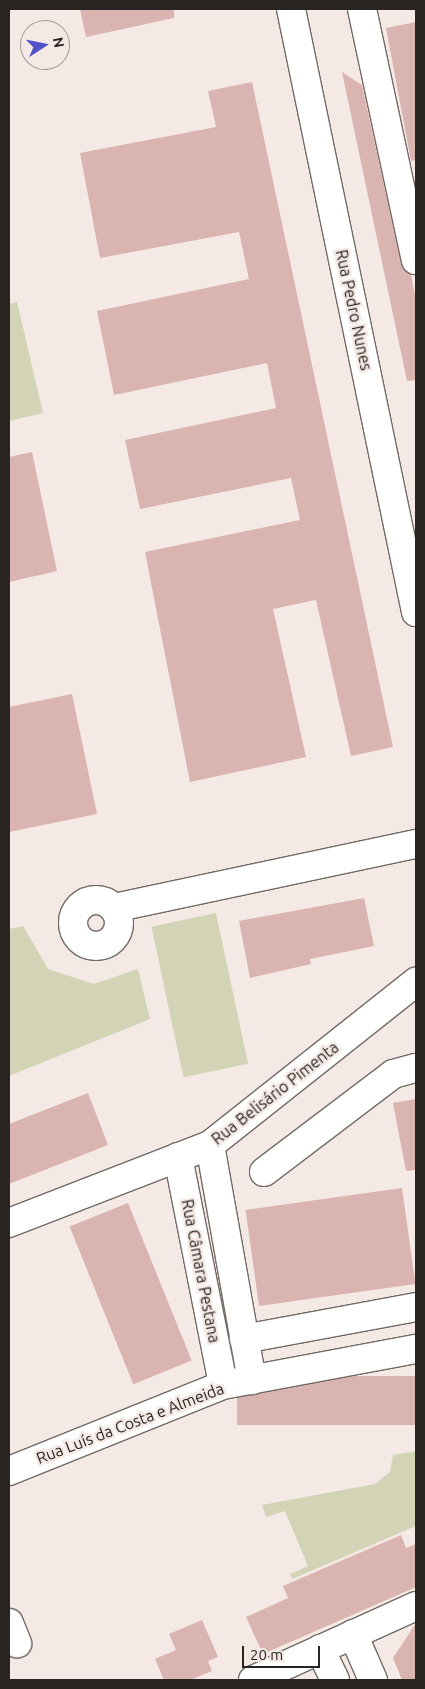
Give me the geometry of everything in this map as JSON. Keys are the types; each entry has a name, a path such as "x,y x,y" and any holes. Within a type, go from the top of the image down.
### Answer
{"street":[{"name":"Rua Pedro Nunes","path":"291,9 416,612"},
{"path":"362,9 416,260"},
{"path":"114,908 416,844"},
{"name":"Rua Belisário Pimenta","path":"9,1223 210,1145 416,982"},
{"path":"264,1172 393,1074 416,1068"},
{"name":"Rua Câmara Pestana","path":"210,1145 252,1380"},
{"name":"Rua Câmara Pestana","path":"178,1157 223,1385"},
{"name":"Rua Câmara Pestana","path":"244,1339 416,1307"},
{"path":"252,1380 416,1349"},
{"name":"Rua Luís da Costa e Almeida","path":"9,1471 223,1385 252,1380"},
{"path":"253,1680 416,1606"},
{"path":"353,1634 373,1680"},
{"path":"320,1650 335,1680"}],"green space":[{"path":"17,302 43,413 9,421 9,304"},
{"path":"216,913 248,1064 183,1077 151,927"},
{"path":"23,926 48,969 94,984 138,969 150,1019 9,1076 9,929"},
{"path":"416,1451 416,1526 292,1579 290,1574 308,1566 285,1511 266,1517 262,1505 375,1484 390,1472 393,1455"}],"building":[{"path":"80,9 174,9 174,18 86,37"},
{"path":"416,22 416,160 411,161 386,28"},
{"path":"342,72 362,85 401,263 411,275 416,300 416,380 407,381"},
{"path":"252,82 393,747 351,756 316,600 273,609 306,757 190,782 145,552 300,520 291,478 140,509 125,440 276,408 267,363 114,395 97,311 249,279 239,232 100,258 80,153 216,127 208,91"},
{"path":"32,452 57,571 9,582 9,457"},
{"path":"72,694 97,814 9,832 9,707"},
{"path":"364,898 374,946 310,959 311,964 250,978 239,921"},
{"path":"88,1093 108,1145 9,1184 9,1124"},
{"path":"416,1099 416,1170 406,1171 393,1103"},
{"path":"402,1188 415,1284 259,1306 246,1210"},
{"path":"128,1203 192,1361 133,1384 70,1227"},
{"path":"237,1376 416,1376 416,1425 237,1425"},
{"path":"401,1535 406,1548 416,1544 416,1587 263,1654 246,1617 288,1598 283,1586"},
{"path":"202,1620 218,1657 208,1661 212,1671 190,1680 164,1680 155,1659 176,1650 169,1634"},
{"path":"416,1623 416,1680 402,1680 393,1658"}]}
